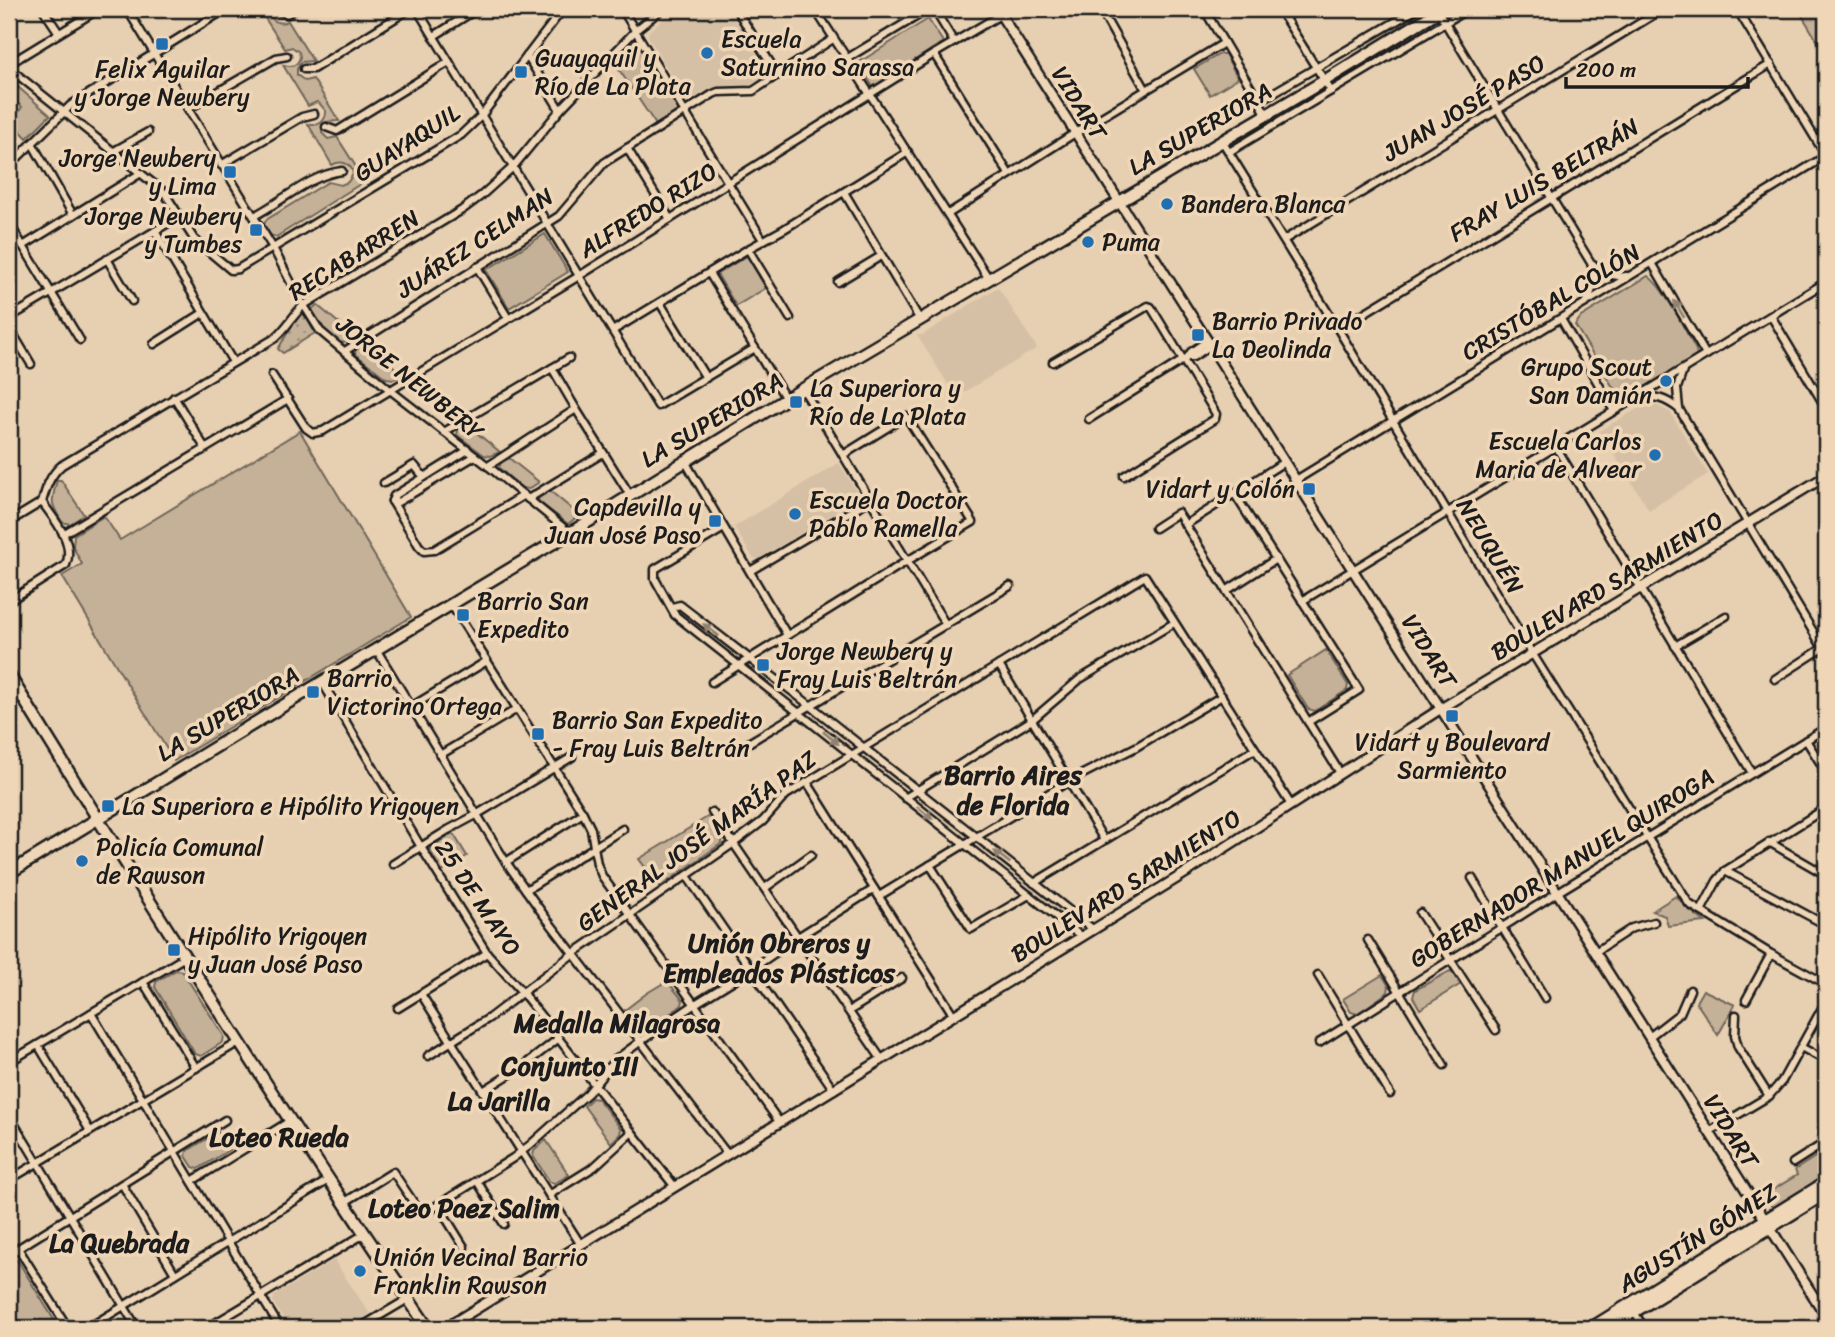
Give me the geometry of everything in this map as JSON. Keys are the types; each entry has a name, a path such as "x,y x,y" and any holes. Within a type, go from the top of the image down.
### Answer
{"main road":[{"name":"LA SUPERIORA","path":"9,873 786,399 1440,10"},
{"path":"9,675 239,1042 428,1328"},
{"name":"AGUSTÍN GÓMEZ","path":"1608,1328 1769,1224 1826,1182"},
{"name":"AGUSTÍN GÓMEZ","path":"1591,1328 1826,1193"}],"street":[{"path":"43,9 59,33"},
{"path":"9,318 180,216 164,192 9,66 99,9"},
{"name":"JORGE NEWBERY","path":"127,9 254,216 320,331 570,533"},
{"path":"9,166 71,105 226,9"},
{"path":"275,10 287,14 295,9"},
{"path":"304,69 313,69 410,9"},
{"path":"417,9 659,406 755,348"},
{"path":"434,36 477,9"},
{"name":"GUAYAQUIL","path":"180,216 201,246 230,270 238,269 461,135 482,116 563,9"},
{"path":"622,9 763,240"},
{"name":"RECABARREN","path":"42,502 49,481 62,465 280,333 293,314 304,305 462,210 482,195 513,167 560,110 636,30 662,9"},
{"path":"736,9 778,75"},
{"path":"814,9 989,279"},
{"path":"846,59 931,9 954,42"},
{"path":"1100,9 1146,90"},
{"path":"1204,9 1267,114"},
{"path":"1279,9 1331,91"},
{"path":"1284,17 1297,9"},
{"path":"1259,101 1415,9 1422,21"},
{"path":"1229,152 1468,9"},
{"name":"JUAN JOSÉ PASO","path":"1284,240 1663,9"},
{"path":"1737,9 1826,156"},
{"path":"1440,10 1445,23 1591,263 1595,272 1594,283 1584,305"},
{"name":"ALFREDO RIZO","path":"288,399 306,428 313,433 323,431 579,276 998,12"},
{"name":"VIDART","path":"998,12 1826,1316"},
{"name":"JUÁREZ CELMAN","path":"345,351 564,212 604,163 627,148 718,92 753,91 833,39"},
{"path":"948,214 1224,43"},
{"path":"934,54 1009,174"},
{"path":"188,110 276,58 287,56"},
{"path":"527,56 560,110"},
{"path":"326,127 337,131 449,62"},
{"name":"FRAY LUIS BELTRÁN","path":"1338,329 1771,64"},
{"path":"9,85 18,75"},
{"path":"221,165 302,117 314,114"},
{"path":"114,152 148,132"},
{"name":"NEUQUÉN","path":"1222,141 1532,653 1689,904 1826,984"},
{"path":"32,144 74,215"},
{"path":"627,148 670,219"},
{"path":"614,330 908,152"},
{"name":"CRISTÓBAL COLÓN","path":"1296,480 1826,156"},
{"path":"254,216 315,179 331,172 342,171"},
{"path":"23,246 141,173"},
{"path":"844,192 920,320"},
{"path":"9,223 80,340"},
{"path":"155,231 233,362"},
{"path":"748,248 790,318"},
{"path":"838,282 881,256"},
{"path":"107,259 132,300"},
{"path":"1591,263 1604,274 1624,277 1634,274"},
{"path":"1652,263 1706,355"},
{"path":"477,267 508,318"},
{"path":"709,273 786,399"},
{"path":"1303,601 1826,282"},
{"path":"660,303 706,378"},
{"path":"1053,362 1147,306 1151,307 1185,358 1216,414 1215,419 1124,475"},
{"path":"153,344 203,313"},
{"path":"1770,316 1826,408"},
{"path":"1561,319 1614,411"},
{"path":"9,327 31,364"},
{"path":"1089,419 1185,358 1193,357 1209,344"},
{"path":"444,432 569,358"},
{"path":"552,368 630,495"},
{"path":"1679,410 1677,388 1684,369"},
{"path":"63,534 288,399 272,375"},
{"path":"803,389 946,625"},
{"path":"174,397 205,448"},
{"path":"1636,398 1659,398 1679,410 1825,651 1775,679"},
{"path":"488,466 576,409"},
{"path":"712,682 973,523 906,416 843,455"},
{"path":"1556,447 1752,773"},
{"path":"392,501 394,496 468,450"},
{"path":"392,501 419,546 424,551 434,550 603,453"},
{"path":"392,501 398,502 475,456"},
{"path":"685,461 787,635"},
{"path":"1185,524 1284,462"},
{"path":"384,484 414,465 424,477"},
{"name":"BOULEVARD SARMIENTO","path":"445,1328 1094,930 1442,708 1826,476"},
{"path":"1234,494 1359,690 1308,722"},
{"path":"750,571 870,499"},
{"path":"9,522 42,502 68,544 69,557 66,565 9,601"},
{"path":"1155,528 1178,513 1340,773"},
{"path":"724,528 655,569 655,579 676,615 1082,937"},
{"path":"1226,591 1276,559"},
{"name":"GENERAL JOSÉ MARÍA PAZ","path":"428,1056 489,1018 574,953 734,843 763,821 786,794 1144,576 1174,623"},
{"path":"750,742 1010,586"},
{"path":"451,604 583,813 603,876 780,1123"},
{"path":"672,607 680,605 1094,930"},
{"path":"1675,646 1726,616"},
{"path":"905,798 1032,720 1080,679 1174,623 1291,805"},
{"path":"376,649 506,862 728,1155"},
{"path":"411,707 487,661"},
{"path":"999,665 1104,840"},
{"name":"25 DE MAYO","path":"322,682 487,953 559,1038 675,1187"},
{"path":"345,1202 393,1172 422,1215 522,1152 588,1093 614,1061 641,1041 798,937 930,865 1069,781 1136,747 1222,696"},
{"path":"440,755 517,709"},
{"name":"GOBERNADOR MANUEL QUIROGA","path":"1319,1043 1558,892 1826,728"},
{"path":"1807,740 1826,772"},
{"path":"1034,883 1255,749"},
{"path":"393,864 572,757"},
{"path":"807,782 954,1016"},
{"path":"1701,911 1725,871 1826,808"},
{"path":"712,812 882,1060"},
{"path":"506,862 583,813"},
{"path":"526,890 622,829"},
{"path":"1769,842 1826,875"},
{"path":"765,888 811,855"},
{"path":"930,865 971,929 1029,895"},
{"path":"1725,871 1826,925"},
{"path":"687,876 834,1090"},
{"path":"1472,878 1545,998"},
{"path":"1420,913 1496,1030"},
{"path":"1595,952 1632,928 1654,922"},
{"path":"1368,940 1444,1065"},
{"path":"398,1008 487,953"},
{"path":"1746,1000 1771,954"},
{"path":"9,1062 185,957"},
{"path":"1318,975 1390,1094"},
{"path":"849,1011 902,978"},
{"path":"143,982 196,1068"},
{"path":"1649,1037 1680,1013 1690,990"},
{"path":"421,994 581,1245"},
{"path":"1709,1132 1769,1096 1782,1081 1826,1002"},
{"path":"91,1013 280,1328"},
{"path":"1735,1016 1738,1047 1769,1096"},
{"path":"483,1091 523,1066 559,1038"},
{"path":"9,1180 239,1042"},
{"path":"38,1045 90,1131"},
{"path":"1801,1047 1826,1061"},
{"path":"9,1115 137,1328"},
{"path":"9,1254 225,1120"},
{"path":"192,1181 290,1121"},
{"path":"549,1195 594,1167 632,1132"},
{"path":"1793,1163 1826,1142"},
{"path":"88,1328 330,1179"},
{"path":"477,1181 504,1224"},
{"path":"122,1184 175,1274"},
{"path":"438,1205 464,1247"},
{"path":"207,1328 366,1233"},
{"path":"18,1248 68,1328"},
{"path":"359,1328 408,1299"},
{"path":"1634,1312 1644,1328"}],"shaded area":[{"path":"259,9 271,9 270,15 280,23 288,21 313,61 301,62 297,75 305,81 313,79 339,121 326,122 322,126 322,133 328,139 337,137 365,181 276,237 270,235 264,225 266,220 328,182 341,185 348,182 353,174 346,164 332,165 308,124 321,123 326,111 317,102 308,106 283,65 295,64 300,57 299,52 292,47 285,49"},
{"name":"Escuela Saturnino Sarassa","path":"676,9 728,9 767,70 765,76 749,86 711,88 690,101 685,100 648,36 649,31"},
{"path":"1798,9 1826,9 1826,55"},
{"path":"928,19 943,42 873,87 858,63"},
{"path":"637,37 679,111 656,125 614,62"},
{"path":"1220,54 1225,54 1238,78 1210,95 1194,69"},
{"path":"18,87 50,115 27,138 12,122 22,107 10,97"},
{"path":"545,234 568,272 509,308 486,270"},
{"path":"747,256 766,288 736,306 717,274"},
{"path":"1648,276 1674,310 1697,356 1626,398 1619,397 1575,325 1581,317"},
{"path":"998,287 1037,348 956,397 917,335 922,335"},
{"path":"317,305 358,339 338,343 316,319 312,309"},
{"path":"298,315 305,315 315,333 283,353 278,349"},
{"path":"365,344 404,374 394,379 386,378 355,354 356,348"},
{"name":"Escuela Carlos Maria de Alvear","path":"1644,405 1658,406 1670,412 1708,474 1649,510 1599,431"},
{"path":"467,425 500,452 484,455 457,435 458,430"},
{"path":"300,431 411,617 174,761 62,576 82,564 73,547 74,535 104,516 120,540"},
{"path":"509,458 539,482 529,489 522,488 499,468 501,462"},
{"name":"Escuela Doctor Pablo Ramella","path":"839,463 859,495 857,500 758,559 753,558 734,527"},
{"path":"57,480 61,480 84,515 70,524 62,522 54,506"},
{"path":"549,490 579,515 568,524 538,501 539,496"},
{"path":"1326,650 1348,685 1347,690 1315,711 1308,709 1287,675"},
{"path":"709,816 723,837 722,843 660,887 639,859"},
{"path":"453,833 467,856 442,872 429,849"},
{"path":"1676,896 1705,922 1668,926 1665,916 1652,911"},
{"path":"176,970 182,971 224,1036 223,1042 201,1056 195,1054 155,987 156,982"},
{"path":"1450,971 1455,973 1461,984 1420,1009 1413,997 1415,990"},
{"path":"1382,975 1389,986 1388,992 1357,1014 1351,1012 1343,999"},
{"path":"667,981 683,1000 682,1005 648,1030 643,1030 625,1010"},
{"path":"1703,990 1735,1005 1718,1035 1696,1002"},
{"path":"592,1098 598,1099 621,1129 611,1143 584,1106"},
{"path":"218,1132 229,1150 198,1169 193,1167 186,1156 187,1151"},
{"path":"546,1140 569,1175 555,1183 550,1182 533,1156 534,1151"},
{"path":"1826,1150 1826,1177 1775,1208 1767,1203 1763,1196 1797,1175 1795,1170"},
{"path":"13,1259 18,1261 59,1328 9,1328 9,1262"},
{"path":"334,1260 370,1314 346,1328 289,1328 273,1302 274,1296"}],"waterway":[{"path":"9,867 88,819"}],"place":[{"name":"Felix Aguilar y Jorge Newbery","path":"162,44"},
{"name":"Escuela Saturnino Sarassa","path":"707,53"},
{"name":"Guayaquil y Río de La Plata","path":"521,72"},
{"name":"Jorge Newbery y Lima","path":"230,172"},
{"name":"Bandera Blanca","path":"1167,204"},
{"name":"Jorge Newbery y Tumbes","path":"256,230"},
{"name":"Puma","path":"1088,242"},
{"name":"Barrio Privado La Deolinda","path":"1198,335"},
{"name":"Grupo Scout San Damián","path":"1666,381"},
{"name":"La Superiora y Río de La Plata","path":"796,402"},
{"name":"Escuela Carlos Maria de Alvear","path":"1655,455"},
{"name":"Vidart y Colón","path":"1309,489"},
{"name":"Escuela Doctor Pablo Ramella","path":"795,514"},
{"name":"Capdevilla y Juan José Paso","path":"715,521"},
{"name":"Barrio San Expedito","path":"463,615"},
{"name":"Jorge Newbery y Fray Luis Beltrán","path":"763,665"},
{"name":"Barrio Victorino Ortega","path":"313,692"},
{"name":"Vidart y Boulevard Sarmiento","path":"1452,716"},
{"name":"Barrio San Expedito - Fray Luis Beltrán","path":"538,734"},
{"name":"La Superiora e Hipólito Yrigoyen","path":"108,806"},
{"name":"Policía Comunal de Rawson","path":"82,861"},
{"name":"Hipólito Yrigoyen y Juan José Paso","path":"174,950"},
{"name":"Unión Vecinal Barrio Franklin Rawson","path":"360,1271"}],"district":[{"name":"Barrio Aires de Florida","path":"1013,790"},
{"name":"Unión Obreros y Empleados Plásticos","path":"779,958"},
{"name":"Medalla Milagrosa","path":"617,1023"},
{"name":"Conjunto III","path":"570,1066"},
{"name":"La Jarilla","path":"499,1101"},
{"name":"Loteo Rueda","path":"279,1137"},
{"name":"Loteo Paez Salim","path":"464,1208"},
{"name":"La Quebrada","path":"119,1243"}]}
